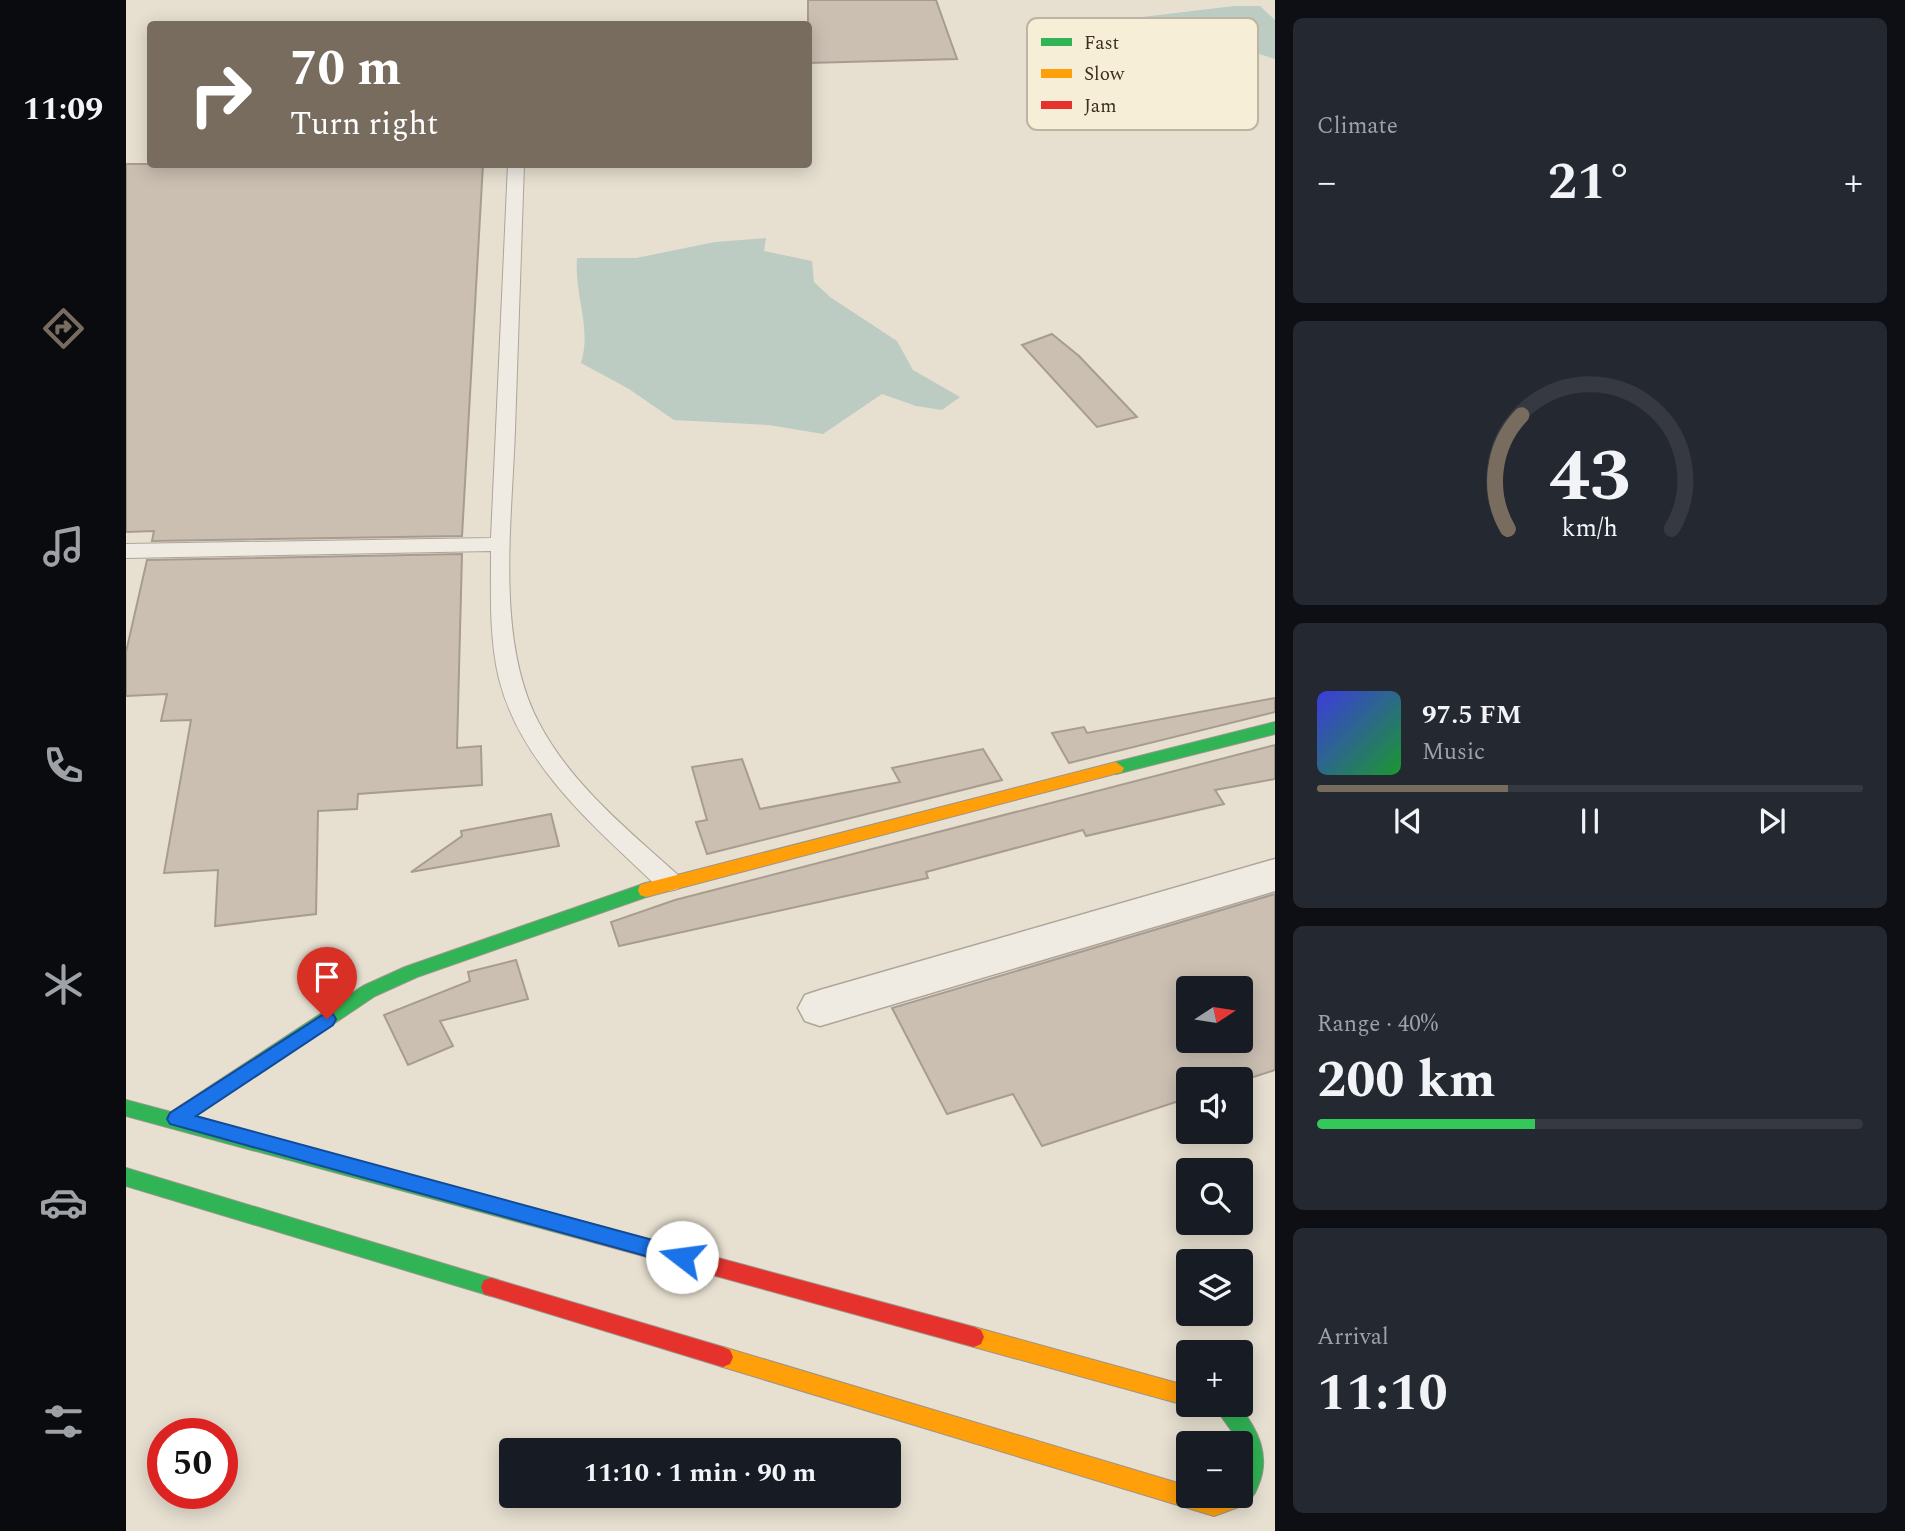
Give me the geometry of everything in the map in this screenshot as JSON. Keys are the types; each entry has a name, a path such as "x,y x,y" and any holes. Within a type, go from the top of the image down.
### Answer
{"main road":[{"path":"176,1119 369,991 411,972 669,882 1275,728"},
{"path":"126,1108 176,1119 1176,1392"},
{"path":"126,1177 1176,1495"},
{"path":"1253,1443 1257,1464 1253,1477"}],"street":[{"path":"820,1007 1275,874"}],"lane":[{"path":"516,168 501,544 501,619 516,698 548,757 606,822 669,882"},
{"path":"126,551 501,544"}],"shaded area":[{"path":"1234,6 1260,6 1275,20 1275,59 1258,54 1258,18 1134,18"},
{"path":"766,238 764,251 812,261 814,282 830,297 897,341 913,370 960,397 942,410 916,406 882,394 823,434 769,425 674,420 629,389 581,363 585,337 577,258 636,258 715,242"}],"building":[{"path":"808,0 936,0 957,59 812,63 812,21 808,21"},
{"path":"126,164 147,164 147,168 483,168 462,536 152,541 154,531 126,532"},
{"path":"1052,334 1079,356 1137,417 1097,427 1022,345"},
{"path":"462,554 457,748 481,746 482,785 358,794 357,809 318,811 316,914 215,926 218,870 164,873 191,720 161,721 167,694 126,696 126,652 147,560"},
{"path":"1275,698 1275,712 1069,763 1052,733 1084,727 1087,733"},
{"path":"1275,745 1275,779 1215,790 1224,804 1086,836 1083,830 926,872 928,878 619,946 611,922 675,900"},
{"path":"983,749 1002,780 707,854 696,822 707,820 692,767 742,759 760,809 900,782 892,768"},
{"path":"551,814 559,846 411,872 462,836 461,831"},
{"path":"1275,894 1275,1070 1253,1077 1253,1067 1176,1067 1176,1102 1042,1146 1013,1094 947,1114 892,1008"},
{"path":"516,960 528,999 440,1021 453,1046 408,1065 384,1015 470,981 468,972"}],"traffic: fast":[{"path":"1116,768 1275,728"},
{"path":"176,1119 369,991 411,972 646,890"},
{"path":"126,1108 596,1234"},
{"path":"126,1177 491,1287"},
{"path":"1234,1417 1244,1431"},
{"path":"1253,1454 1253,1471"}],"traffic: slow":[{"path":"646,890 1116,768"},
{"path":"974,1337 1176,1393"},
{"path":"723,1357 1176,1494"}],"traffic: jam":[{"path":"596,1234 974,1337"},
{"path":"491,1287 723,1357"}],"route":[{"path":"327,1019 176,1119 682,1257"}]}
